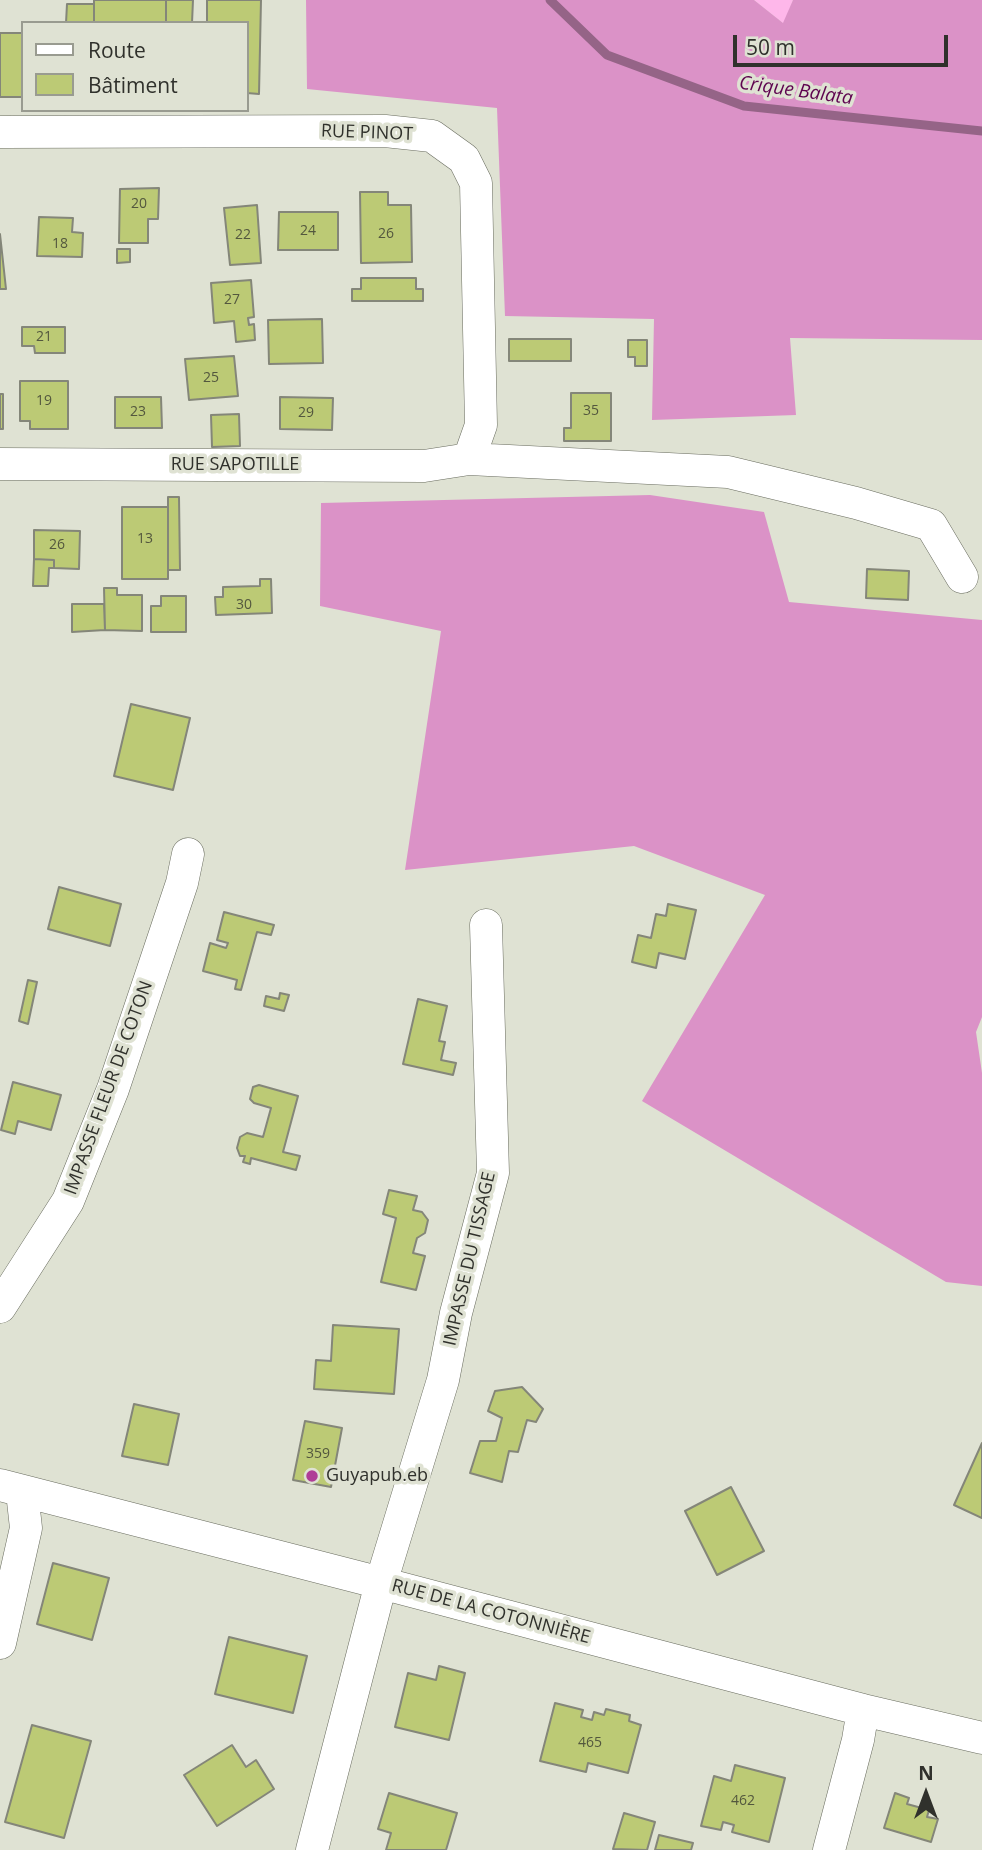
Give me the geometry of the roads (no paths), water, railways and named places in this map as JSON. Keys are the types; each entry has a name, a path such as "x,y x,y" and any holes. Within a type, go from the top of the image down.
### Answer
{"street":[{"name":"RUE PINOT","path":"0,132 385,131 432,136 454,151 464,159 476,183 481,425 469,459"},
{"name":"RUE SAPOTILLE","path":"0,464 424,466 469,459 728,472 856,503 931,525 962,577"},
{"name":"IMPASSE FLEUR DE COTON","path":"0,1307 68,1201 113,1089 182,883 188,854"},
{"name":"IMPASSE DU TISSAGE","path":"312,1850 381,1583 443,1380 456,1313 493,1173 486,925"},
{"name":"RUE DE LA COTONNIÈRE","path":"11,1488 863,1710 982,1738"},
{"path":"0,1643 26,1528 11,1488"},
{"path":"829,1850 858,1740 863,1710"}],"waterway":[{"name":"Crique Balata","path":"550,0 607,55 744,106 982,131"}],"place":[{"name":"Guyapub.eb","path":"312,1476"}]}
